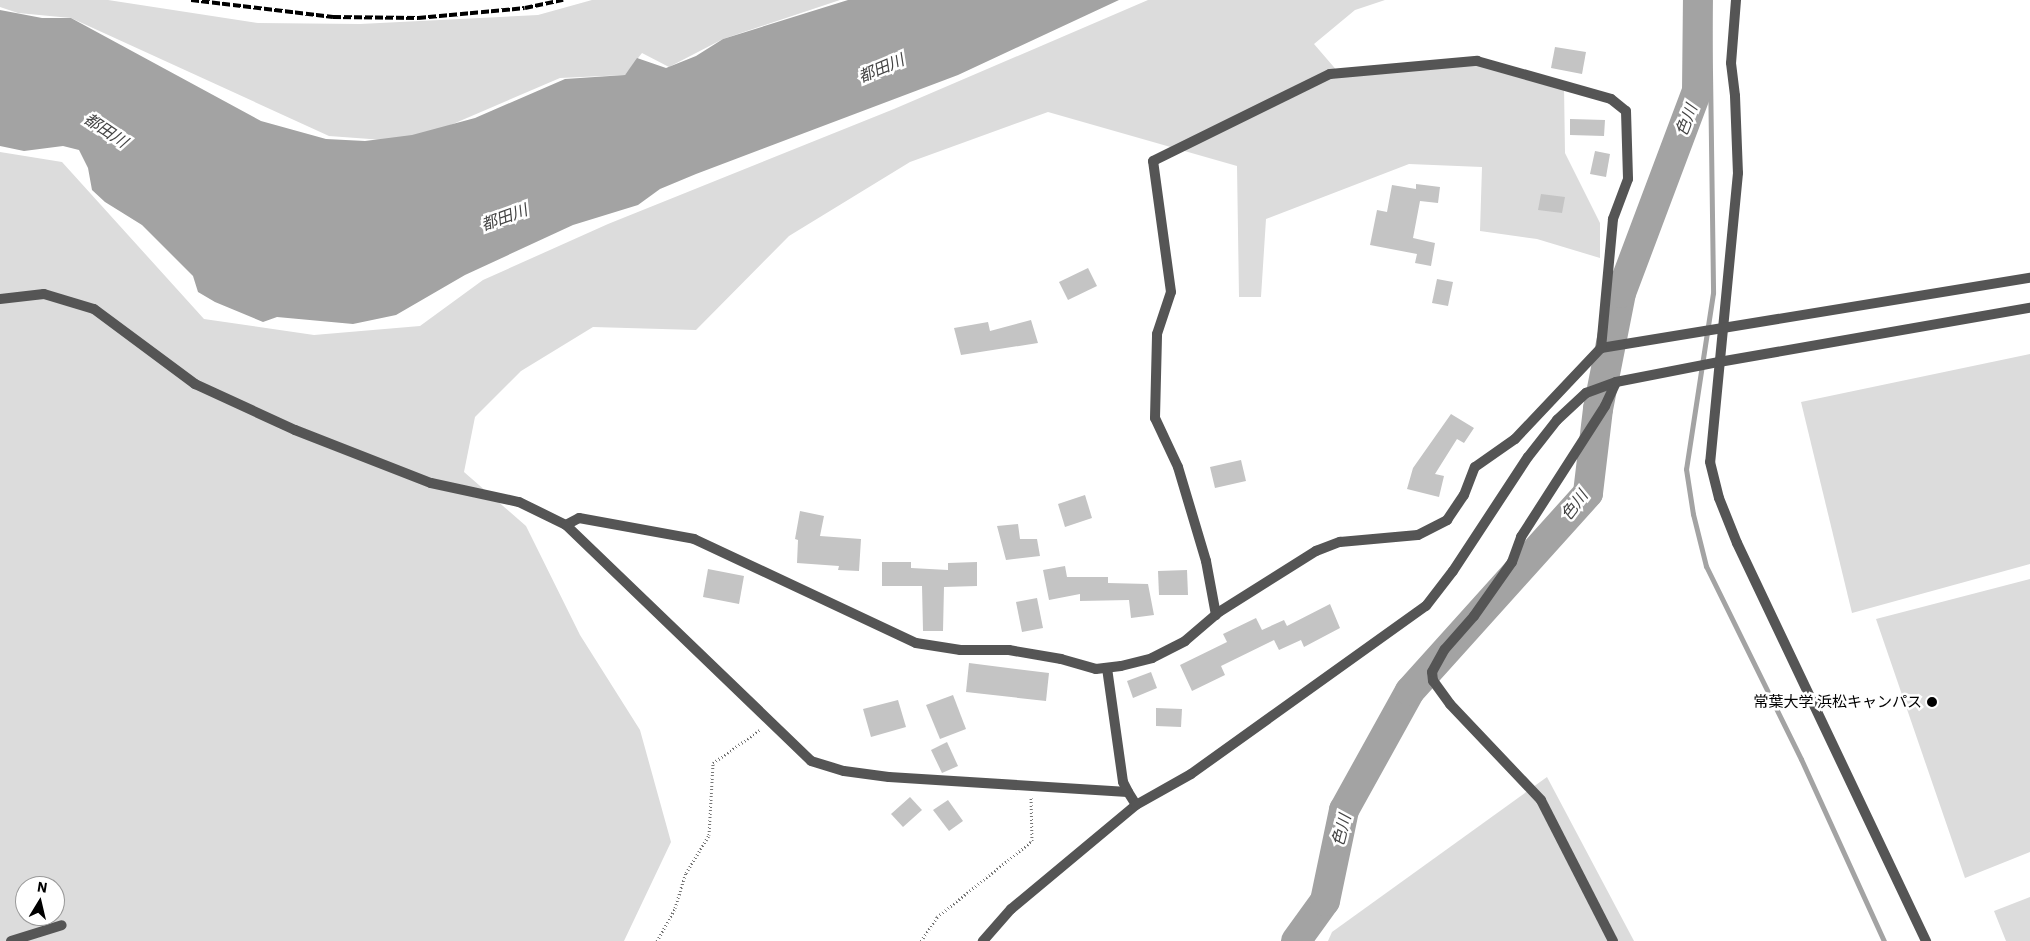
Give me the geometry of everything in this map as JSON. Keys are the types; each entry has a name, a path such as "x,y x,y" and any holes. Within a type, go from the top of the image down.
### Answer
{"street":[{"path":"1736,0 1731,63 1735,96 1738,173 1710,462 1719,498 1736,543 1926,941"},
{"path":"1216,615 1206,561 1178,466 1154,418 1157,334 1171,292 1153,161 1330,74 1477,61 1611,99 1626,111 1628,179 1613,219 1601,348"},
{"path":"566,525 579,518 694,539 916,643 960,650 1009,650 1060,659 1096,669 1107,668 1152,658 1185,641 1216,615 1316,551 1340,542 1418,535 1447,520 1464,495 1475,467 1515,439 1601,348 2030,278"},
{"path":"0,299 44,294 94,309 195,384 295,430 431,483 519,502 566,525 811,761 844,771 1128,792"},
{"path":"983,941 1011,909 1136,805 1191,774 1426,606 1453,571 1528,457 1557,420 1586,393 1616,382 1720,362 2030,308"},
{"path":"1613,941 1541,800 1450,704 1433,681 1432,672 1445,649 1474,616 1512,562 1521,537 1605,406 1616,382"},
{"path":"1107,668 1123,782 1136,805"},
{"path":"11,941 59,926"}],"path":[{"path":"658,941 674,908 686,873 709,835 713,763 772,722"},
{"path":"921,941 937,917 1032,841 1030,786"}],"shaded area":[{"path":"0,0 108,0 258,23 360,24 538,15 592,0 840,0 723,39 669,67 642,53 625,75 560,78 411,142 329,136 71,18 18,13 0,7"},
{"path":"1148,0 1385,0 1355,10 1314,44 1339,73 1484,63 1564,86 1565,153 1600,223 1600,258 1537,239 1480,231 1482,167 1409,164 1266,219 1261,297 1239,297 1237,166 1048,112 910,162 789,236 696,330 593,327 521,371 475,417 464,472 526,526 580,635 640,730 671,842 624,941 0,941 0,152 62,162 204,319 314,335 420,326 483,280 608,224 894,109"},
{"path":"2030,354 2030,564 1852,613 1801,402"},
{"path":"2030,579 2030,852 1965,878 1876,619"},
{"path":"1547,777 1634,941 1328,941 1332,932"},
{"path":"2030,897 2030,941 2006,941 1994,911"}],"water":[{"name":"都田川","path":"848,0 1119,0 958,75 696,174 660,189 638,205 573,225 465,275 396,315 353,324 277,317 263,322 215,302 198,292 193,276 142,225 105,202 92,190 88,168 79,150 63,146 24,151 0,146 0,10 42,18 71,18 261,121 326,139 365,141 412,135 475,118 565,79 625,75 637,58 666,68 696,56 723,39"}],"building":[{"path":"1555,47 1586,52 1582,74 1551,68"},
{"path":"1570,119 1605,120 1604,136 1570,135"},
{"path":"1595,151 1610,154 1606,177 1590,174"},
{"path":"1416,184 1440,187 1438,203 1420,201 1413,238 1435,243 1431,266 1415,263 1417,254 1370,245 1377,210 1387,212 1392,185 1416,189"},
{"path":"1541,194 1565,197 1562,213 1538,210"},
{"path":"1088,268 1097,286 1068,300 1059,282"},
{"path":"1437,279 1453,282 1448,306 1432,303"},
{"path":"1031,320 1038,343 961,355 954,328 988,322 990,331"},
{"path":"1451,414 1474,428 1464,443 1457,439 1435,474 1444,476 1439,497 1407,489 1413,468"},
{"path":"1241,460 1246,481 1215,488 1210,467"},
{"path":"1085,495 1092,518 1065,527 1058,504"},
{"path":"800,511 824,516 820,536 861,539 859,571 838,570 839,566 797,563 798,540 795,539"},
{"path":"1018,524 1020,539 1037,539 1040,556 1006,560 997,526"},
{"path":"882,562 911,562 911,568 948,570 948,563 977,562 977,586 944,587 943,631 923,631 922,586 882,586"},
{"path":"1065,566 1067,577 1108,577 1108,583 1148,584 1154,615 1131,618 1129,600 1080,601 1080,594 1049,600 1043,570"},
{"path":"708,569 744,576 739,604 703,597"},
{"path":"1187,570 1188,595 1159,595 1158,571"},
{"path":"1037,598 1043,628 1022,632 1016,602"},
{"path":"1330,604 1340,628 1304,647 1301,640 1279,650 1274,640 1221,666 1225,675 1192,691 1180,665 1227,642 1223,634 1256,618 1262,630 1284,620 1287,626"},
{"path":"969,663 1049,673 1046,701 966,692"},
{"path":"1151,672 1157,688 1133,698 1127,681"},
{"path":"953,695 966,729 940,739 926,705"},
{"path":"898,700 906,727 871,737 863,709"},
{"path":"1156,708 1182,709 1181,727 1156,726"},
{"path":"947,742 958,766 942,773 931,750"},
{"path":"910,797 922,810 903,827 891,814"},
{"path":"948,800 963,821 949,831 933,810"}],"waterway":[{"name":"色川","path":"1296,941 1325,901 1344,810 1410,691 1588,493 1598,409 1621,293 1697,91 1698,0"},
{"path":"1709,0 1713,293 1686,469 1693,514 1706,566 1801,759 1884,941"}],"railway":[{"path":"191,0 333,17 418,18 525,8 563,0"}],"place":[{"name":"常葉大学 浜松キャンパス","path":"1932,702"}]}
